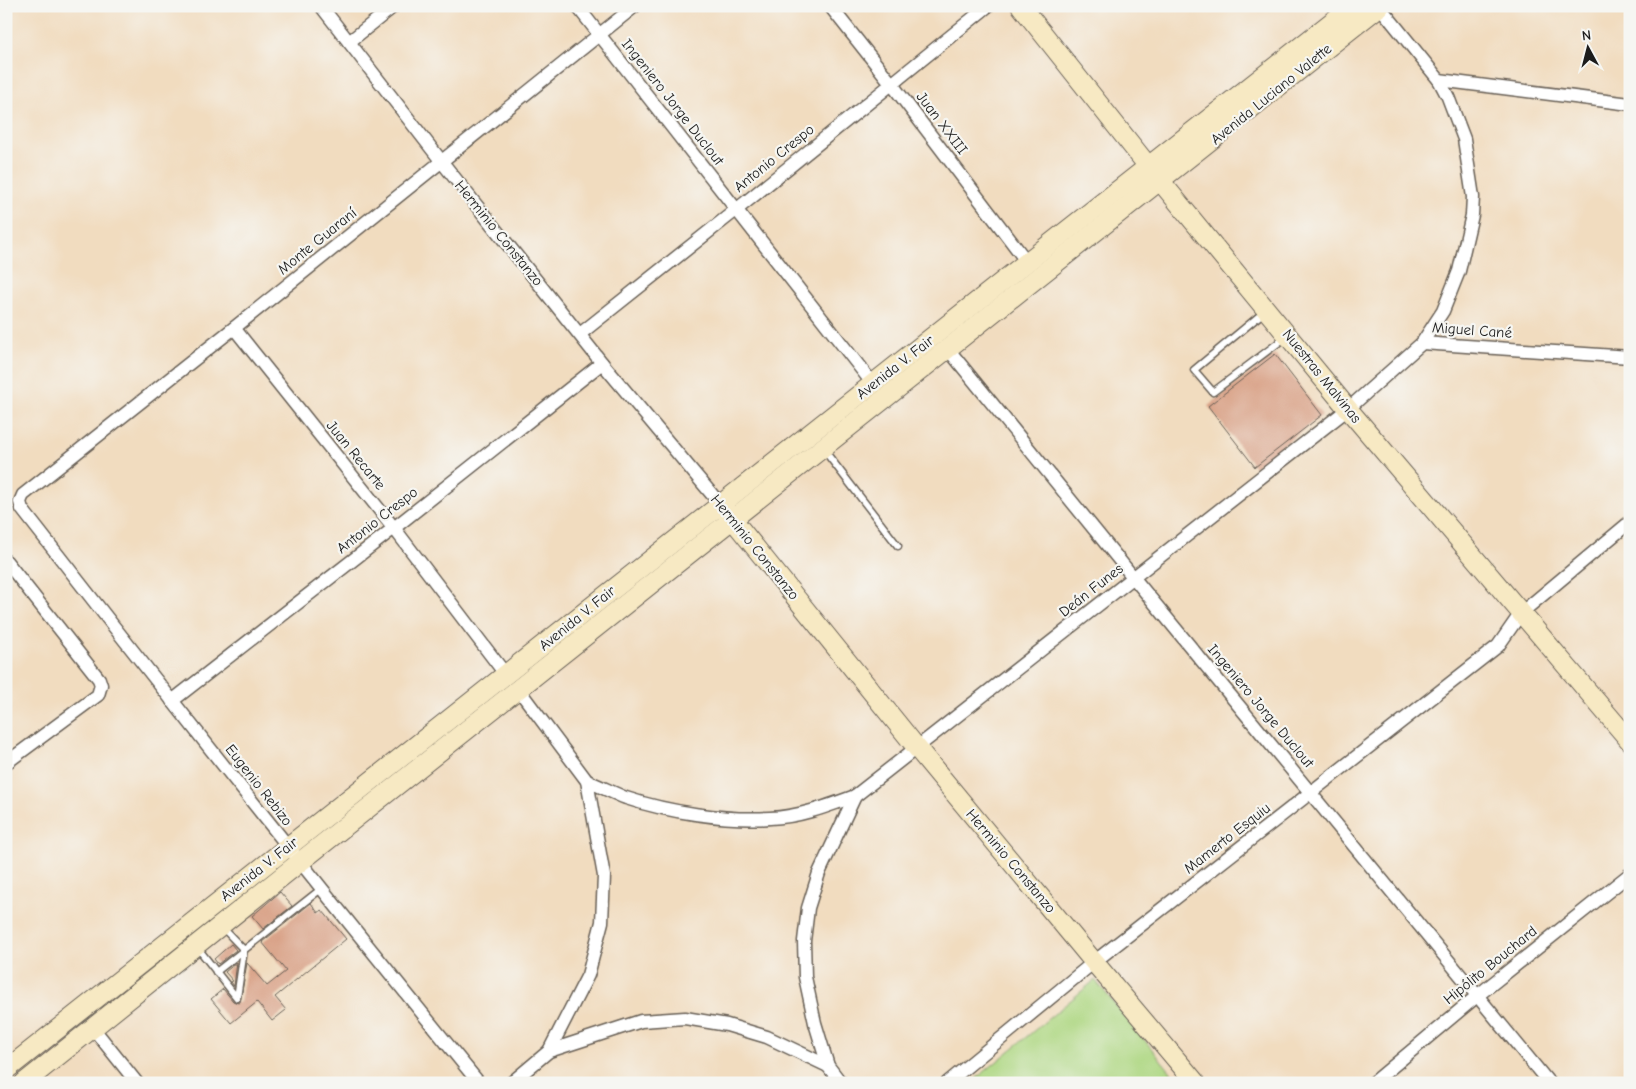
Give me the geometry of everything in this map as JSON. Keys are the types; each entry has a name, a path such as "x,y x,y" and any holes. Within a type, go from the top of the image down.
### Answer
{"main road":[{"name":"Nuestras Malvinas","path":"1020,6 1148,166 1348,409 1630,741"},
{"name":"Avenida Luciano Valette","path":"1148,166 1352,6"},
{"name":"Avenida Luciano Valette","path":"1161,181 1380,6"},
{"name":"Avenida V. Fair","path":"6,1070 1148,166"},
{"name":"Avenida V. Fair","path":"24,1083 300,862 1161,181"},
{"name":"Herminio Constanzo","path":"720,504 917,748 1196,1083"}],"street":[{"name":"Herminio Constanzo","path":"321,6 602,363 720,504"},
{"path":"349,42 394,6"},
{"name":"Ingeniero Jorge Duclout","path":"577,6 874,384"},
{"name":"Monte Guaraní","path":"20,502 23,494 234,328 635,6"},
{"name":"Juan XXIII","path":"830,6 1027,262"},
{"name":"Antonio Crespo","path":"580,334 988,6"},
{"name":"Miguel Cané","path":"1380,6 1439,80 1455,112 1464,139 1473,197 1472,215 1460,271 1443,311 1422,343 1630,357"},
{"path":"1439,80 1630,104"},
{"name":"Juan Recarte","path":"234,328 394,528 506,675"},
{"name":"Deán Funes","path":"855,796 1348,409 1422,343"},
{"name":"Ingeniero Jorge Duclout","path":"948,349 1133,577 1550,1083"},
{"name":"Antonio Crespo","path":"172,701 602,363"},
{"name":"Eugenio Rebizo","path":"20,502 22,509 287,847 479,1083"},
{"name":"Mamerto Esquiu","path":"947,1083 962,1078 1094,962 1498,646 1521,613 1630,522"},
{"path":"6,561 99,679 101,685 98,695 6,763"},
{"path":"519,690 588,781 604,876 602,922 588,975 549,1051"},
{"path":"588,781 625,798 660,807 723,817 770,818 814,810 855,796"},
{"path":"842,1083 828,1066 815,1023 805,977 804,941 808,908 819,873 855,796"},
{"name":"Hipólito Bouchard","path":"1373,1083 1477,996 1630,874"},
{"path":"511,1083 549,1051 641,1021 685,1018 727,1025 767,1037 828,1066"},
{"path":"92,1028 136,1083"}],"lane":[{"path":"1267,309 1194,370 1213,392 1288,335"},
{"path":"823,449 898,546"},
{"path":"216,972 321,889"},
{"path":"221,926 244,950"},
{"path":"196,946 237,998 244,950"}],"green space":[{"path":"1095,980 1180,1083 971,1083"}],"building":[{"path":"1275,354 1322,415 1255,467 1208,406"},
{"path":"280,892 292,906 263,929 252,916"},
{"path":"311,903 318,913 322,910 346,939 275,997 286,1010 272,1021 257,1002 231,1023 211,999 223,989 233,1001 240,1002 247,963 267,986 286,971 262,942"},
{"path":"231,944 236,950 218,964 214,959"},
{"path":"237,962 234,986 231,982 233,981 225,972"}]}
